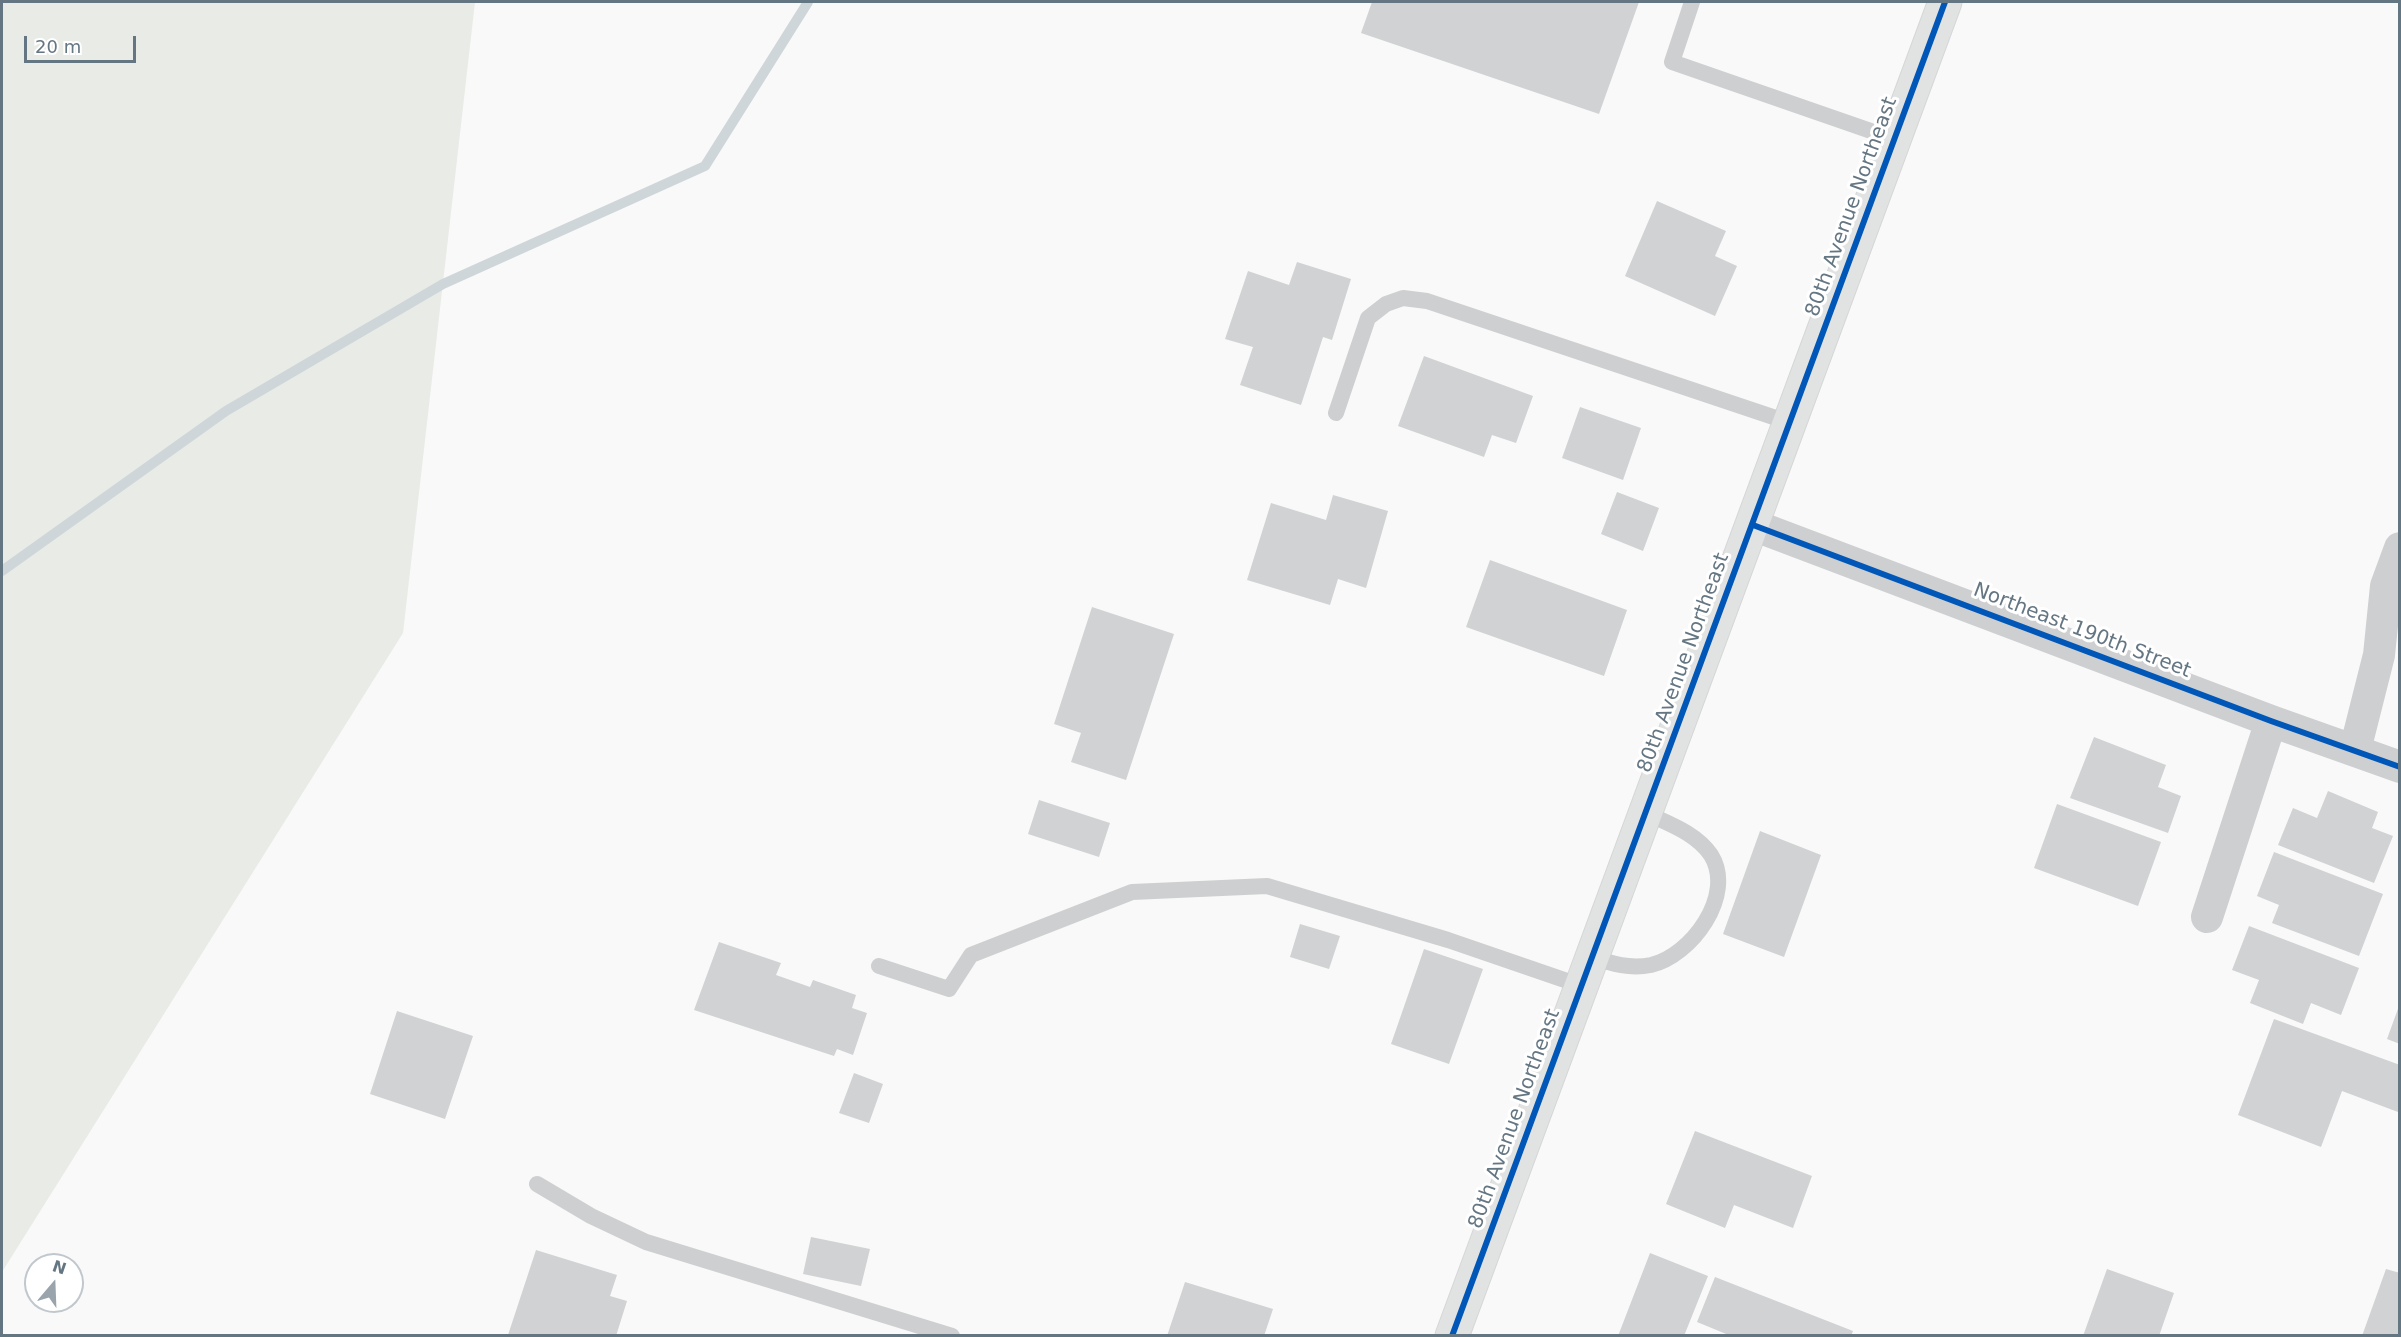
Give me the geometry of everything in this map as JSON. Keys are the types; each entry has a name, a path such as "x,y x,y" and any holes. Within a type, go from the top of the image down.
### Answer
{"main road":[{"name":"80th Avenue Northeast","path":"1452,1335 1647,813 1945,2"}],"street":[{"name":"Northeast 190th Street","path":"1753,525 2400,767"},
{"path":"2355,750 2379,655 2386,586 2400,548"},
{"path":"2206,917 2271,720"}],"lane":[{"path":"1692,2 1672,62 1894,139"},
{"path":"1336,413 1368,318 1386,304 1403,298 1427,301 1791,423"},
{"path":"879,966 949,989 971,955 1132,892 1267,886 1448,940 1587,972 1650,965 1662,961 1687,946 1714,903 1718,890 1718,877 1716,864 1710,854 1691,835 1647,813"},
{"path":"537,1184 591,1216 646,1242 952,1335"}],"shaded area":[{"path":"2,2 475,2 403,633 2,1272"}],"building":[{"path":"1372,2 1639,2 1599,114 1361,33"},
{"path":"1657,201 1726,231 1715,256 1737,266 1715,316 1625,276"},
{"path":"1297,262 1351,279 1332,340 1323,337 1301,405 1240,385 1253,347 1225,339 1248,271 1289,285"},
{"path":"1424,356 1533,396 1516,443 1492,435 1484,457 1398,426"},
{"path":"1580,407 1641,428 1623,480 1562,458"},
{"path":"1617,492 1659,508 1643,551 1601,534"},
{"path":"1333,495 1388,511 1366,588 1338,579 1330,605 1247,580 1271,503 1326,520"},
{"path":"1490,560 1627,610 1604,676 1466,627"},
{"path":"1092,607 1174,634 1126,780 1071,762 1081,733 1054,724"},
{"path":"2094,737 2166,765 2158,787 2181,796 2168,833 2070,798"},
{"path":"2328,791 2378,812 2372,828 2393,836 2374,883 2278,845 2293,808 2317,818"},
{"path":"1039,800 1110,823 1099,857 1028,834"},
{"path":"2057,804 2161,842 2138,906 2034,868"},
{"path":"1760,831 1821,855 1784,957 1723,934"},
{"path":"2274,852 2383,894 2359,956 2272,923 2279,905 2257,896"},
{"path":"1300,924 1340,936 1329,969 1290,957"},
{"path":"2249,926 2359,968 2341,1015 2311,1003 2303,1024 2250,1003 2259,980 2232,970"},
{"path":"719,942 781,963 776,975 810,987 813,980 856,995 852,1008 867,1013 853,1055 837,1049 834,1056 694,1010"},
{"path":"1424,949 1483,969 1449,1064 1391,1044"},
{"path":"2400,1006 2400,1044 2387,1039"},
{"path":"397,1011 473,1036 445,1119 370,1094"},
{"path":"2274,1019 2400,1065 2398,1112 2342,1091 2321,1147 2238,1115"},
{"path":"854,1073 883,1084 869,1123 839,1113"},
{"path":"1695,1131 1812,1176 1793,1228 1734,1205 1725,1228 1666,1204"},
{"path":"811,1237 870,1249 861,1286 803,1274"},
{"path":"536,1250 617,1275 610,1296 627,1301 616,1336 508,1335"},
{"path":"1650,1253 1708,1276 1684,1336 1618,1336"},
{"path":"2107,1269 2174,1293 2159,1336 2083,1336"},
{"path":"2386,1269 2400,1273 2400,1336 2362,1336"},
{"path":"1715,1277 1853,1331 1851,1336 1731,1336 1697,1322"},
{"path":"1185,1282 1273,1309 1264,1336 1167,1336"}],"waterway":[{"path":"2,571 226,411 443,284 705,166 808,2"}],"cycle path":[{"path":"1452,1336 1945,2"},
{"path":"1753,525 2271,721 2400,767"}]}
